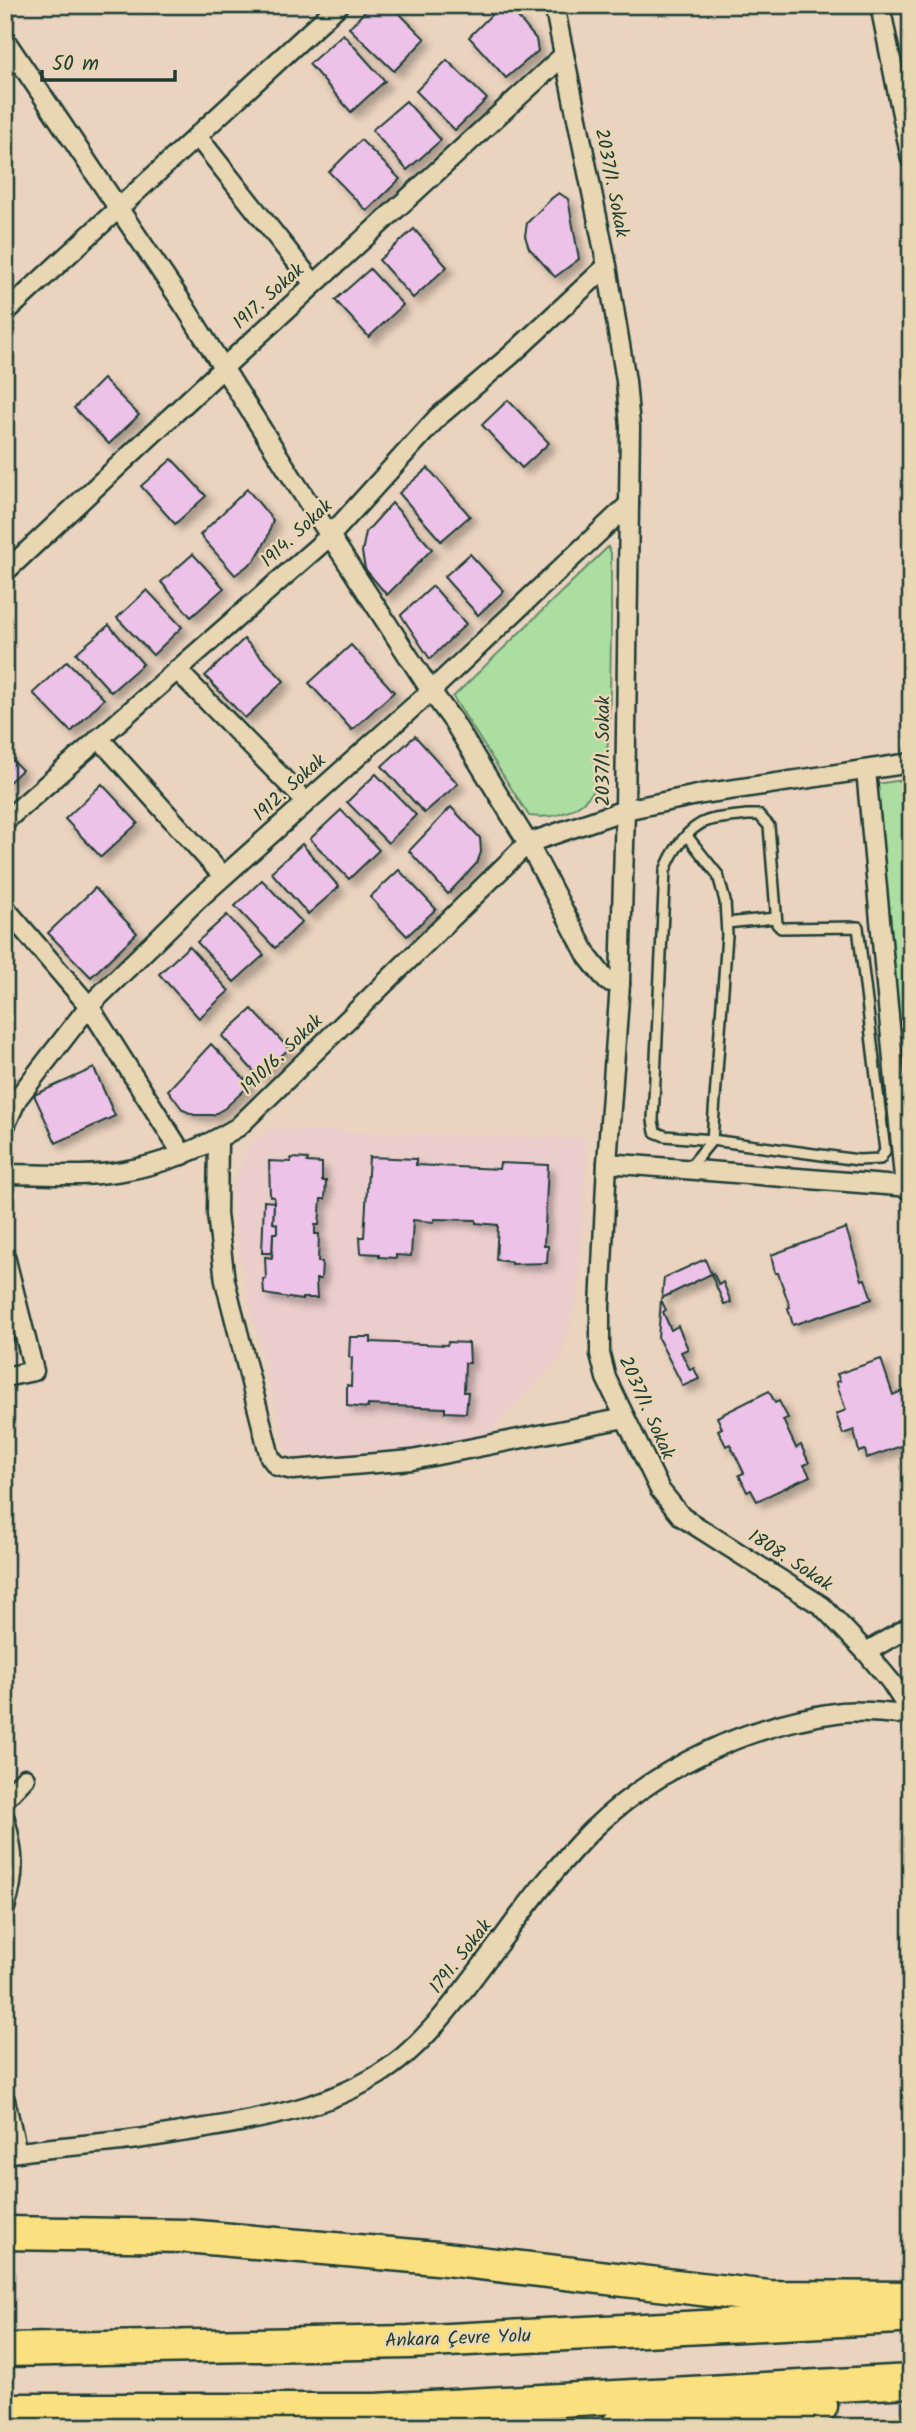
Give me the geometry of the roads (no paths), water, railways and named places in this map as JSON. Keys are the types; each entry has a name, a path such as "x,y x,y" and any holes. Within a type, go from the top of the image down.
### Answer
{"highway":[{"path":"5,2233 211,2238 450,2259 769,2297 911,2298"},
{"name":"Ankara Çevre Yolu","path":"5,2350 410,2342 911,2316"},
{"path":"5,2410 376,2410 911,2381"},
{"path":"617,2427 911,2397"}],"street":[{"path":"5,313 339,5"},
{"name":"2037/1. Sokak","path":"554,5 607,266 626,381 630,427 620,984 607,1163 600,1354 606,1378 660,1490"},
{"path":"880,5 911,159"},
{"path":"5,41 185,307 330,536 431,691 453,720 528,843 588,957 607,981 620,984"},
{"name":"1917. Sokak","path":"5,572 564,55"},
{"path":"197,136 314,284"},
{"name":"1914. Sokak","path":"5,821 330,536 438,417 510,356 607,266"},
{"name":"1912. Sokak","path":"5,1126 17,1099 89,1006 223,876 431,691 629,503"},
{"path":"177,670 306,802"},
{"path":"99,738 223,876"},
{"path":"528,843 625,810 702,794 911,763"},
{"path":"607,1163 908,1187 866,770"},
{"name":"1910/6. Sokak","path":"5,1174 123,1171 183,1155 238,1127 528,843"},
{"path":"5,908 89,1006 183,1155"},
{"path":"218,1139 217,1214 225,1281 268,1452 277,1466 293,1470 412,1461 625,1418"},
{"path":"5,1256 34,1370 5,1377"},
{"name":"1808. Sokak","path":"660,1490 682,1517 822,1606 866,1651 891,1682 911,1714"},
{"path":"866,1651 911,1626"},
{"name":"1791. Sokak","path":"11,2153 125,2140 258,2120 315,2105 363,2083 380,2074 424,2036 456,2000 555,1870 592,1830 625,1802 706,1751 751,1733 798,1720 844,1712 911,1714"},
{"path":"5,1798 25,1778"},
{"path":"5,1819 12,1844 13,1883 5,1908"},
{"path":"5,2100 11,2153"}],"lane":[{"path":"747,815 759,815 765,819 769,826 775,918 781,928 858,927 885,1151 880,1159 858,1160 666,1136 654,1132 664,878 667,865 687,835 706,821 747,815"},
{"path":"687,835 718,875 727,923 712,1140 689,1168"},
{"path":"727,923 775,918"}]}
